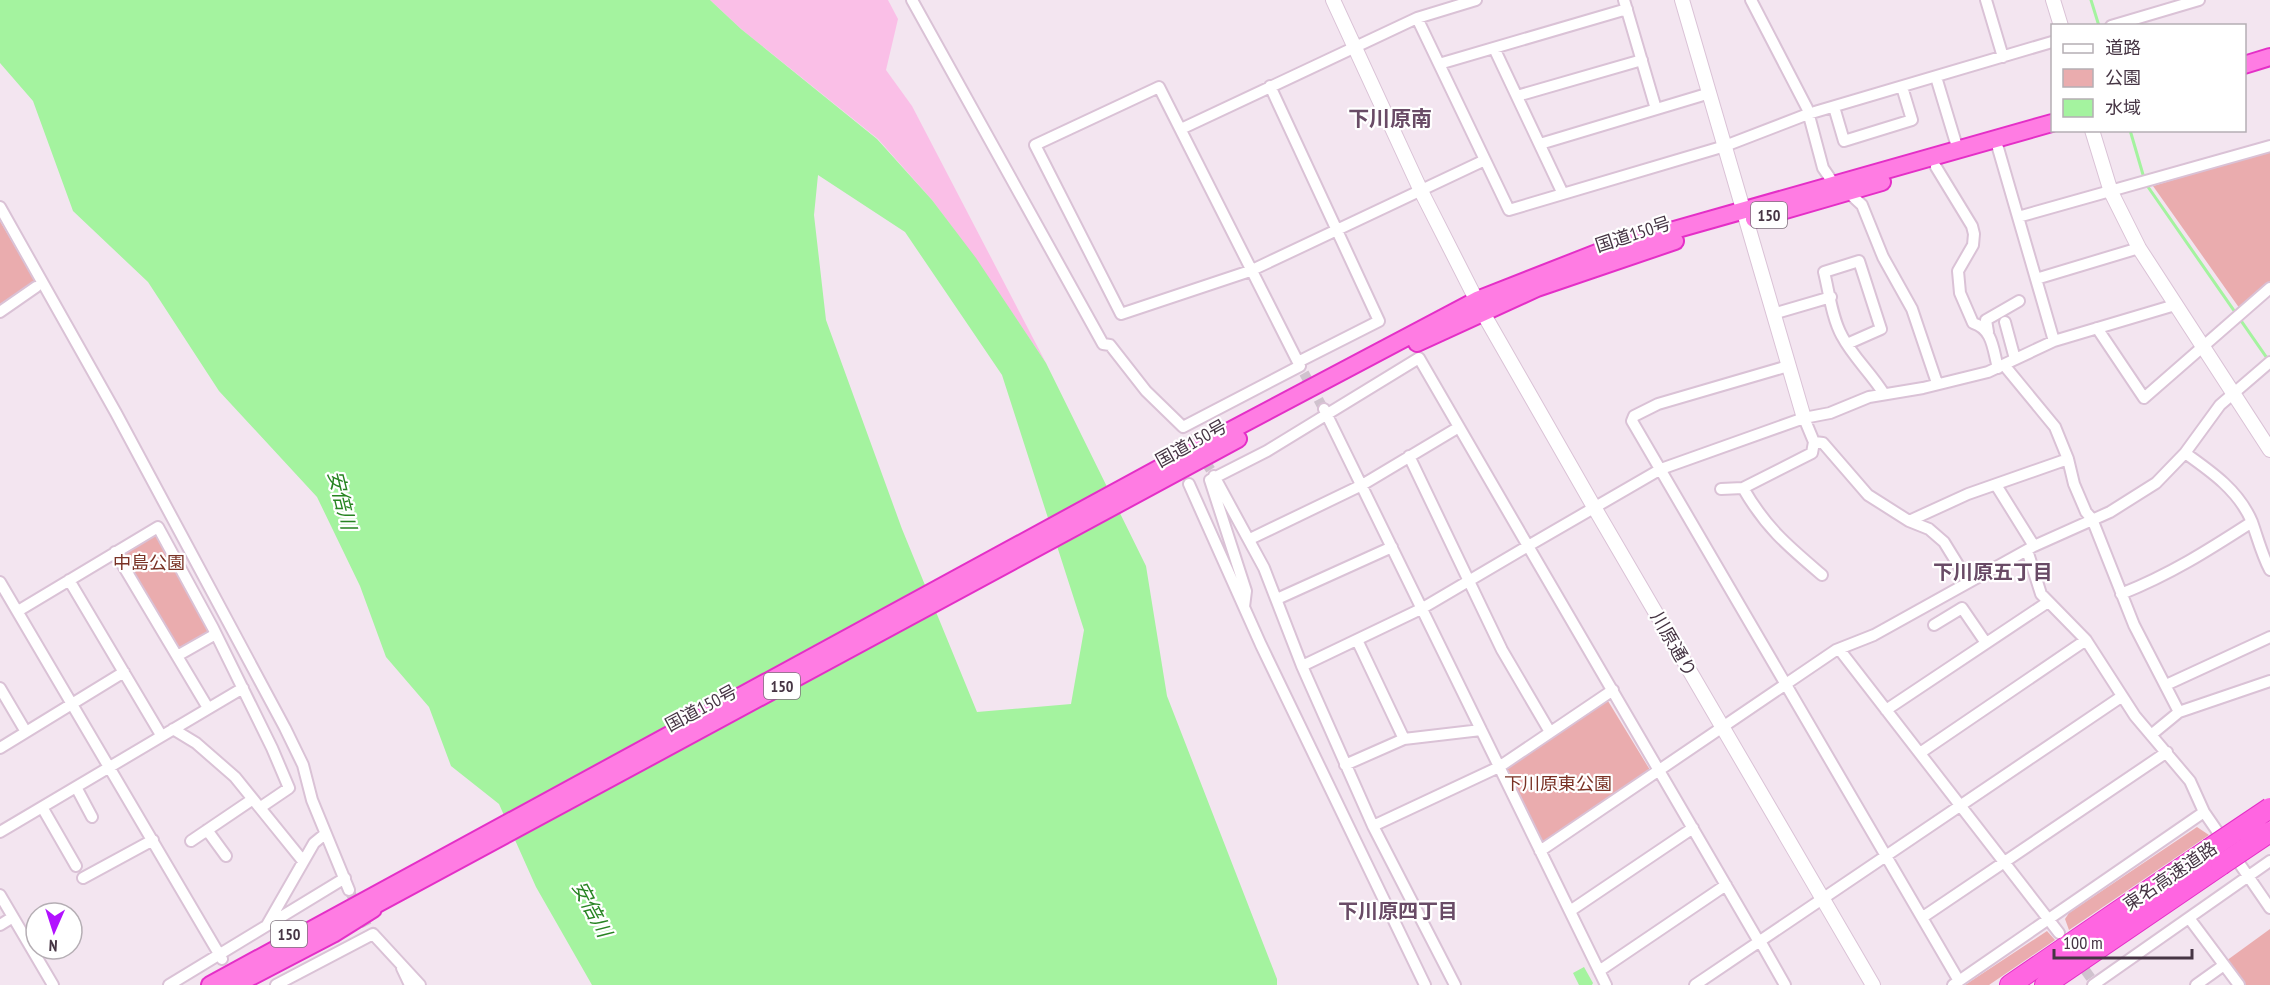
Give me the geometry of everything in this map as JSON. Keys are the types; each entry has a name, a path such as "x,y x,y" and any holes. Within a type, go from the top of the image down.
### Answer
{"highway":[{"path":"2246,64 2270,57"},
{"path":"2246,74 2270,68"},
{"name":"国道150号","path":"221,985 1172,469 1374,365 1480,306 1744,216 2051,123"},
{"name":"国道150号","path":"1841,188 1936,166 2052,132"},
{"name":"東名高速道路","path":"2045,985 2215,857 2270,808"},
{"name":"東名高速道路","path":"2010,985 2215,857 2270,832"},
{"name":"国道150号","path":"198,985 310,923 386,894"},
{"name":"国道150号","path":"210,985 386,894"},
{"name":"国道150号","path":"235,985 333,934 386,894"}],"street":[{"path":"912,0 1103,344 1110,345 1146,391 1186,431 1379,321 1270,86"},
{"name":"川原通り","path":"1333,0 1421,191 1480,306 1594,507 1874,985"},
{"path":"1181,129 1354,45 1416,18 1476,0"},
{"path":"1682,0 1788,366 1814,442 1813,450 1808,455 1743,488 1720,489"},
{"path":"1751,0 1808,114 1823,168 1841,188 1862,205 1883,257 1912,309 1937,383"},
{"path":"1986,0 2003,57"},
{"path":"2053,0 2060,24"},
{"path":"2117,24 2199,0"},
{"path":"1439,64 1626,5 1656,109"},
{"path":"1416,18 1509,210 1725,146 1808,114 2051,42"},
{"path":"1494,48 1563,194"},
{"path":"1516,96 1642,60"},
{"path":"1936,77 1958,150"},
{"path":"1301,367 1250,271 1159,87 1035,145 1121,314 1250,271 1485,160"},
{"path":"1834,107 1844,141 1912,120 1902,87"},
{"path":"1540,144 1710,93"},
{"path":"2093,132 2110,192 2139,248 2270,450"},
{"path":"2018,217 2270,146"},
{"path":"1998,148 2054,341"},
{"path":"1936,166 1972,226 1973,245 1958,272 1958,280 1972,323 1985,328 1989,334"},
{"path":"0,207 116,413 285,728 303,765 325,834 349,890"},
{"path":"2036,279 2139,248"},
{"path":"1847,344 1881,329 1860,261 1824,272 1840,334 1847,344 1884,394"},
{"path":"0,312 36,287"},
{"path":"2097,328 2144,398 2270,288"},
{"path":"1773,314 1831,297"},
{"path":"2019,301 1986,320 2001,367 2055,427 2068,459 2074,484 2086,512 2092,519 2134,625 2179,712"},
{"path":"1302,666 1421,609 1661,469 1804,418 1830,414 1884,394 2001,367 2054,341 2175,304"},
{"path":"2005,322 2015,359"},
{"path":"1244,607 1246,591 1210,480 1213,474 1267,451 1325,410 1419,358 1785,985"},
{"path":"1788,366 1658,405 1634,416 1632,421 1923,917 1956,983 2204,812"},
{"path":"1540,851 1839,649 1874,635 2030,548 2110,512 2156,483 2185,453 2206,422 2234,393 2269,366"},
{"path":"1325,410 1606,985"},
{"path":"1250,539 1362,484 1459,427"},
{"path":"1814,442 1823,443 1868,495 1909,521 1929,529 1944,542 1968,581"},
{"path":"2185,453 2232,490 2252,522 2270,570"},
{"path":"1409,456 1502,650 1550,732"},
{"path":"1909,521 1935,508 2068,459"},
{"path":"1213,474 1250,539 1277,599 1302,666 1373,826 1455,985"},
{"path":"1189,484 1244,607 1425,985"},
{"path":"1996,485 2030,548 2041,594 2086,640 2121,697 2190,781 2204,812 2270,908"},
{"path":"1743,488 1758,515 1774,534 1822,575"},
{"path":"2121,594 2199,558 2252,522"},
{"path":"18,611 158,527 243,688 289,788 207,830 191,841"},
{"path":"1277,599 1392,547"},
{"path":"115,552 208,708"},
{"path":"69,580 161,735"},
{"path":"0,582 221,956"},
{"path":"1886,710 2048,602"},
{"path":"1934,625 1962,608 1986,643"},
{"path":"177,656 214,635"},
{"path":"2166,685 2270,637"},
{"path":"1357,640 1404,739"},
{"path":"1920,753 2086,640"},
{"path":"1839,649 2059,933"},
{"path":"0,748 124,672"},
{"path":"2151,735 2179,712 2270,681"},
{"path":"0,688 26,732"},
{"path":"0,832 243,688"},
{"path":"1373,826 1499,767 1612,690"},
{"path":"1695,985 2121,697"},
{"path":"173,729 212,756 235,777 303,861"},
{"path":"1345,765 1404,739 1481,730"},
{"path":"1923,917 2167,752"},
{"path":"76,788 92,817"},
{"path":"42,807 76,866"},
{"path":"1570,911 1693,828"},
{"path":"207,830 226,856"},
{"path":"267,926 303,861 319,836 325,834"},
{"path":"83,878 153,840"},
{"path":"2094,985 2270,861"},
{"path":"169,985 221,956 345,878"},
{"path":"1599,971 1726,885"},
{"path":"0,895 53,985"},
{"path":"0,925 13,917"},
{"path":"2189,918 2239,985"},
{"path":"276,985 370,931 420,985"},
{"path":"401,962 403,975 410,985"},
{"path":"2196,985 2224,965"}],"green space":[{"path":"2270,151 2270,283 2240,309 2153,186"},
{"path":"0,221 35,281 0,304"},
{"name":"中島公園","path":"155,534 210,629 209,634 182,650 177,649 123,557 123,552"},
{"name":"下川原東公園","path":"1608,701 1650,770 1541,844 1505,773 1506,767"},
{"path":"2197,827 2209,835 2069,930 2065,919 2069,913"},
{"path":"2270,929 2270,985 2244,985 2226,961"},
{"path":"2047,931 2055,940 1989,985 1965,985"}],"sand":[{"path":"710,0 888,0 898,19 886,70 912,106 1046,363 976,259 932,200 878,139 741,29"}],"water":[{"name":"安倍川","path":"0,0 710,0 741,29 877,139 932,200 976,258 1046,363 1146,566 1167,696 1277,979 1277,985 592,985 536,887 499,804 451,766 429,707 386,657 360,586 317,497 219,391 148,282 73,211 33,101 0,63","holes":["818,175 905,232 1002,375 1084,630 1071,704 977,712 902,529 826,320 814,215"]},
{"path":"1584,967 1592,985 1579,985 1573,973"}],"waterway":[{"path":"2091,0 2098,24"},
{"path":"2131,132 2144,178"},
{"path":"2146,184 2269,361"}],"tunnel":[{"path":"1304,373 1323,408"},
{"path":"1189,436 1212,472"},
{"path":"349,890 368,928"},
{"path":"2059,933 2095,984"}],"district":[{"name":"下川原南","path":"1390,118"},
{"name":"下川原五丁目","path":"1993,572"},
{"name":"下川原四丁目","path":"1398,911"}]}
